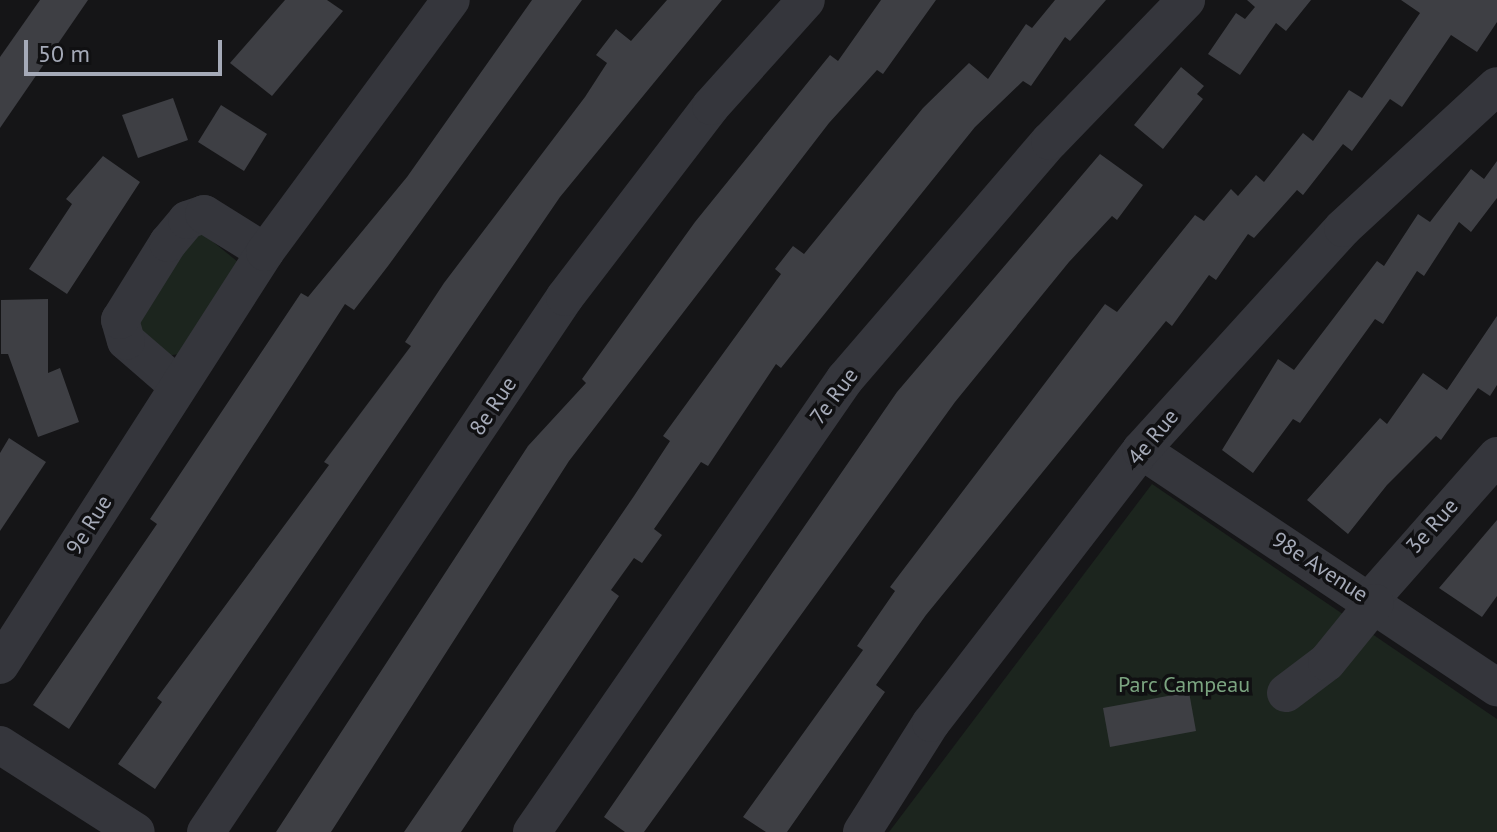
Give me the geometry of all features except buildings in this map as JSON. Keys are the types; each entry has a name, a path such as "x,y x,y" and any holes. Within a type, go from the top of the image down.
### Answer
{"street":[{"name":"9e Rue","path":"0,665 265,252 451,0"},
{"name":"8e Rue","path":"206,832 565,297 711,106 806,0"},
{"name":"7e Rue","path":"532,832 845,379 1050,141 1186,0"},
{"name":"4e Rue","path":"862,832 931,723 1141,450 1343,228 1497,86"},
{"path":"177,385 126,341 120,320 168,243 187,220 204,214 265,252"},
{"name":"98e Avenue","path":"1141,450 1497,687"},
{"name":"3e Rue","path":"1286,693 1327,662 1372,601 1497,456"},
{"path":"0,745 136,832"}],"green space":[{"path":"201,232 238,262 179,354 167,356 137,336 135,319 189,238"},
{"name":"Parc Campeau","path":"1152,484 1497,719 1497,832 889,832"}]}
